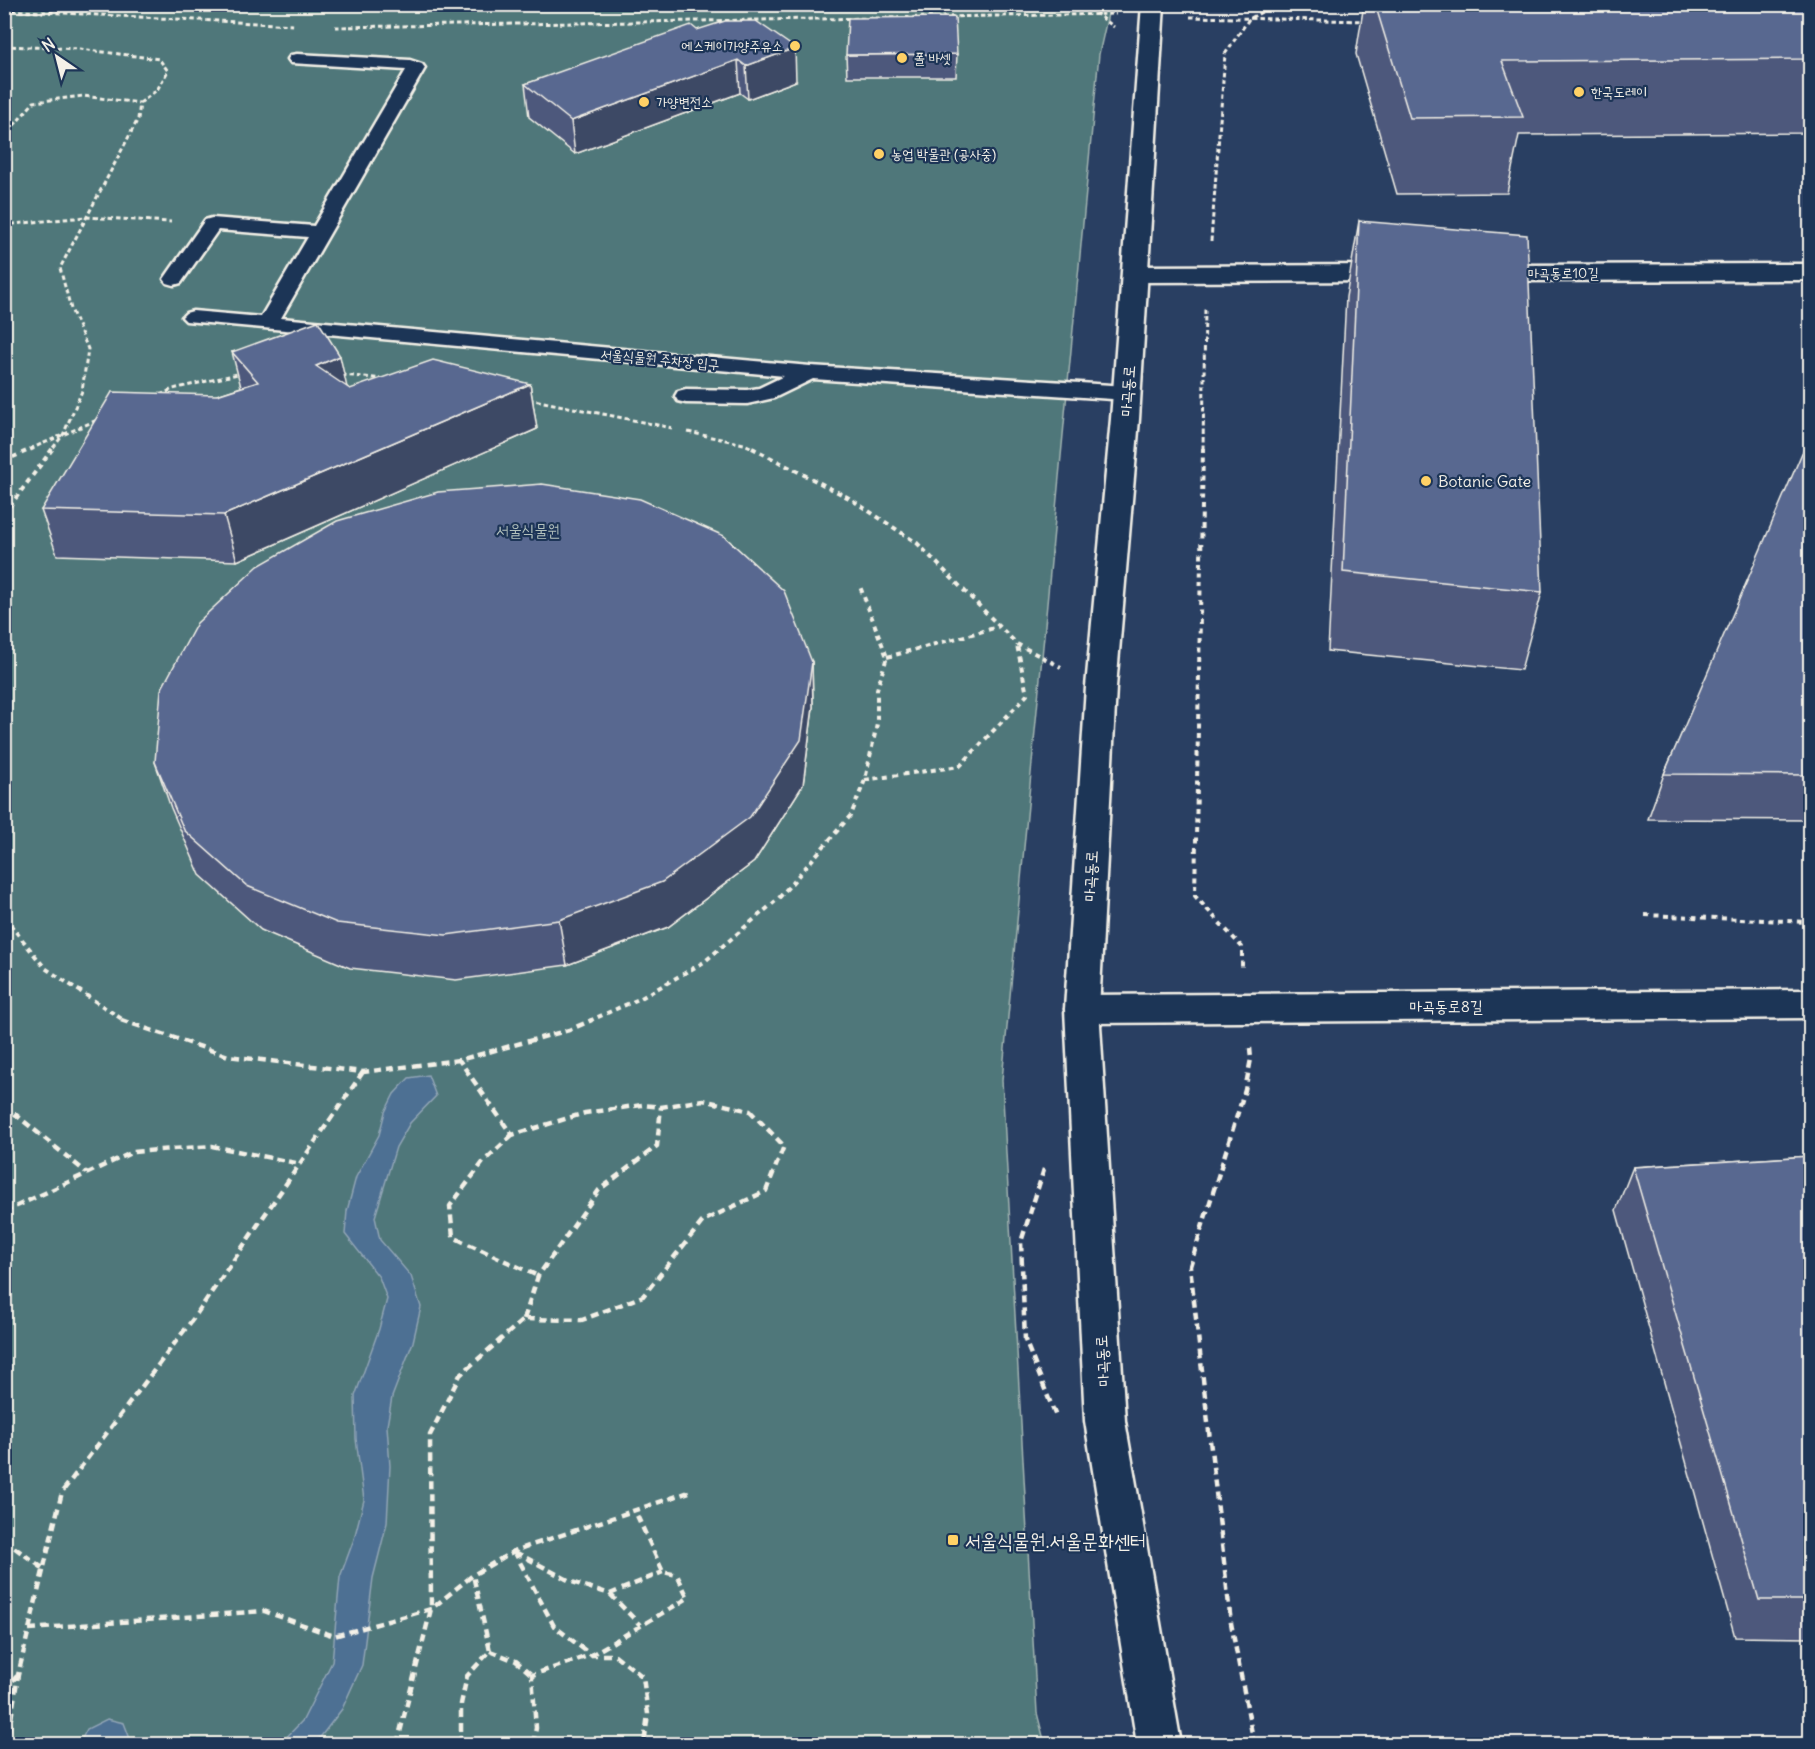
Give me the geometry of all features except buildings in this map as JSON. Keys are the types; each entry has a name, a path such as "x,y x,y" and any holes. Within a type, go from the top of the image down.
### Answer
{"main road":[{"name":"마곡동로","path":"1153,10 1127,393 1101,687 1082,1009 1105,1421 1160,1744"},
{"name":"마곡동로10길","path":"1456,273 1810,272"},
{"path":"1136,274 1421,273"},
{"name":"마곡동로8길","path":"1082,1009 1810,1004"}],"lane":[{"path":"267,324 416,68 410,65 297,59"},
{"path":"174,279 212,224 320,232"},
{"name":"서울식물원 주차장 입구","path":"193,317 810,372 1127,393"},
{"path":"686,396 747,397 766,393 810,372"}],"path":[{"path":"1097,14 1098,4"},
{"path":"1254,1744 1231,1623 1190,1266 1245,1090 1251,1059 1243,1008 1242,947 1195,896 1203,345 1208,274 1225,54 1249,19 1265,10 1263,4"},
{"path":"4,10 299,26"},
{"path":"334,27 1097,14 1153,10 1249,19 1365,21"},
{"path":"4,46 80,49 159,59 168,71 157,90 141,103 138,119 60,268 71,309 88,349 82,391 63,435 4,514"},
{"path":"4,137 34,102 83,96 141,103"},
{"path":"4,225 85,217 212,224"},
{"path":"151,398 173,389 252,371"},
{"path":"331,374 387,379"},
{"path":"527,399 676,429"},
{"path":"4,461 107,417"},
{"path":"687,431 744,444 849,498 917,543 1017,644 1101,687"},
{"path":"4,917 45,968 119,1018 228,1056 363,1072 459,1060 569,1030 641,998 704,962 778,899 850,815 865,780 877,724 877,689 887,657 859,584"},
{"path":"887,657 999,627"},
{"path":"865,780 960,766 1027,695 1017,644"},
{"path":"1645,915 1810,922"},
{"path":"459,1060 512,1135"},
{"path":"7,1744 18,1675 62,1492 193,1319 363,1072"},
{"path":"524,1318 582,1320 643,1296 703,1221 766,1191 784,1146 750,1111 703,1100 661,1107 642,1106 585,1113 512,1135 484,1161 450,1206 453,1237 538,1276"},
{"path":"4,1105 87,1173"},
{"path":"397,1744 431,1609 430,1435 459,1375 524,1318 538,1276 599,1190 657,1146 661,1107"},
{"path":"4,1212 133,1152 212,1146 301,1164"},
{"path":"29,1629 264,1611 334,1636 431,1609 473,1575 514,1551 689,1492"},
{"path":"635,1511 663,1572"},
{"path":"4,1540 44,1569"},
{"path":"514,1551 572,1582 610,1594 639,1625"},
{"path":"514,1551 554,1626 591,1655 615,1655 643,1677 648,1713 644,1744"},
{"path":"532,1675 591,1655 688,1598 677,1575 663,1572 610,1594"},
{"path":"473,1575 490,1651"},
{"path":"490,1651 516,1660 532,1675 536,1728 533,1744"},
{"path":"461,1744 460,1704 467,1676 490,1651"},
{"path":"4,1690 18,1675"}],"green space":[{"name":"서울식물원","path":"5,5 1110,5 1099,54 1002,1080 1037,1713 1045,1744 5,1744"}],"water":[{"path":"428,1075 436,1096 410,1123 396,1147 375,1217 380,1240 411,1276 421,1307 413,1342 392,1397 387,1426 390,1466 387,1523 373,1578 362,1665 342,1709 315,1744 280,1744 303,1720 332,1662 340,1577 354,1539 364,1500 356,1439 355,1396 379,1329 387,1299 379,1277 345,1234 347,1211 356,1177 379,1135 385,1112 394,1094 409,1078"},
{"path":"107,1719 124,1723 132,1744 79,1744 87,1729"}],"place":[{"name":"에스케이가양주유소","path":"795,46"},
{"name":"폴 바셋","path":"902,58"},
{"name":"한국도레이","path":"1579,92"},
{"name":"가양변전소","path":"644,102"},
{"name":"농업 박물관 (공사중)","path":"879,154"},
{"name":"Botanic Gate","path":"1426,481"},
{"name":"서울식물원.서울문화센터","path":"953,1540"}]}
